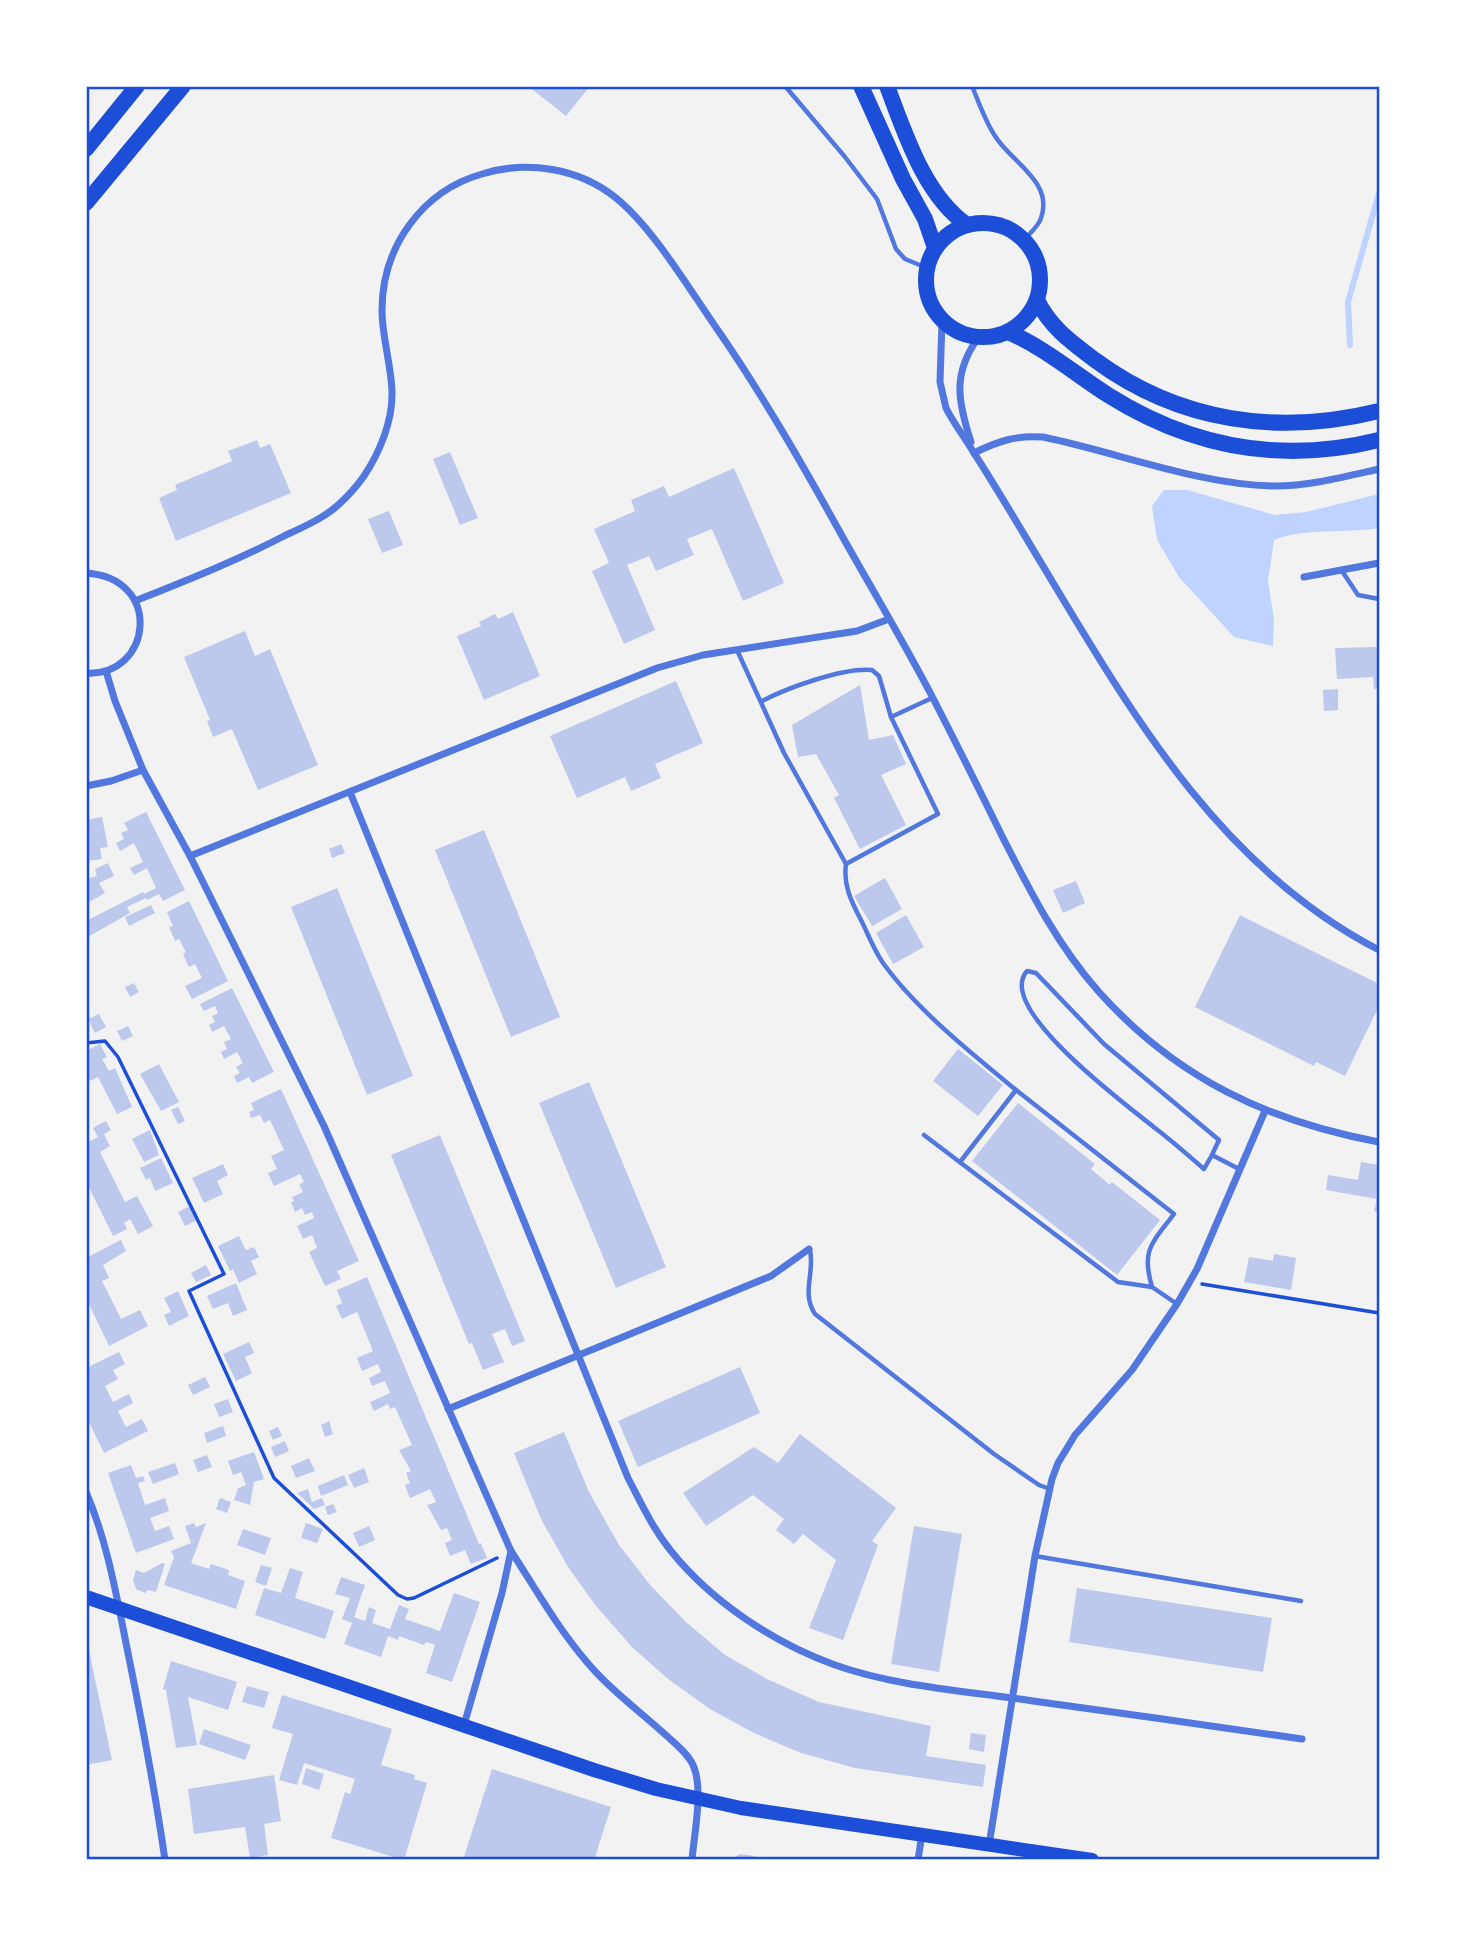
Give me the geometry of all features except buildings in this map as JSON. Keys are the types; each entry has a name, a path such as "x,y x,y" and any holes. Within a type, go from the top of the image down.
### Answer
{"main road":[{"path":"86,149 138,86"},
{"path":"86,203 183,86"},
{"path":"861,86 903,179 925,219 935,248"},
{"path":"887,86 901,122 936,193 952,215 967,225"},
{"path":"992,223 1015,232 1032,250 1040,275 1037,300 1026,318 1009,332 978,338 955,331 942,321 928,297 925,277 935,248 952,232 967,225 992,223"},
{"path":"1037,300 1045,317 1057,330 1098,362 1144,391 1187,408 1223,417 1285,422 1328,420 1379,411"},
{"path":"1009,332 1032,344 1112,397 1165,426 1200,439 1288,452 1346,448 1379,440"},
{"path":"86,1597 594,1770 697,1798 741,1808 1092,1860"}],"street":[{"path":"135,601 262,547 337,507 362,479 380,448 389,417 392,392 382,307 387,275 398,244 412,218 432,198 457,183 486,172 517,167 547,168 578,176 618,200 665,254 736,356 933,697 1023,876 1070,958 1125,1019 1161,1052 1203,1079 1265,1111 1316,1128 1379,1142"},
{"path":"942,321 942,396 952,419 1056,589 1172,769 1213,818 1275,881 1336,925 1379,950"},
{"path":"974,453 962,414 959,382 967,355 978,338"},
{"path":"974,453 999,441 1022,436 1043,437 1197,475 1271,486 1297,486 1379,469"},
{"path":"1304,577 1379,563"},
{"path":"86,573 115,579 127,588 140,615 136,643 124,660 106,671 86,673"},
{"path":"190,856 657,668 703,654 857,631 889,619"},
{"path":"106,671 114,701 143,770 190,856 324,1126 511,1551 550,1613 586,1662 684,1752 693,1764 697,1780 697,1798 692,1860"},
{"path":"86,786 143,770"},
{"path":"350,792 628,1478 649,1518 691,1574 767,1633 803,1652 837,1665 915,1684 1302,1739"},
{"path":"989,1845 1035,1556 1050,1489 1065,1449 1132,1370 1177,1304 1197,1269 1265,1111"},
{"path":"448,1409 771,1276 810,1249"},
{"path":"86,1492 94,1512 120,1610 165,1860"},
{"path":"464,1726 502,1593 511,1551"},
{"path":"918,1860 922,1834"}],"lane":[{"path":"785,86 877,199 901,256 927,268"},
{"path":"972,86 995,137 1037,182 1042,192 1041,219 1024,240"},
{"path":"1342,571 1358,595 1379,599"},
{"path":"737,649 785,753 846,864 844,878 851,901 882,962 951,1034 1016,1090 1174,1214 1150,1245 1146,1266 1152,1287"},
{"path":"762,701 845,672 872,670 879,676 891,717 939,814 846,864"},
{"path":"891,717 933,697"},
{"path":"1027,971 1035,972 1104,1044 1219,1140 1212,1155 1204,1169 1075,1062 1034,1016 1023,996 1022,984 1027,971"},
{"path":"960,1162 1016,1090"},
{"path":"924,1135 1118,1282 1152,1287 1177,1304"},
{"path":"1212,1155 1239,1168"},
{"path":"810,1249 812,1264 807,1292 815,1314 994,1454 1050,1489"},
{"path":"1035,1556 1301,1601"}],"path":[{"path":"86,1044 105,1041 118,1057 224,1274 189,1291 274,1478 398,1595 407,1599 511,1551"},
{"path":"1190,1282 1379,1313"}],"water":[{"path":"1164,490 1187,490 1275,515 1306,512 1379,494 1379,528 1299,533 1274,540 1268,581 1274,619 1273,646 1234,637 1179,577 1157,540 1152,506"}],"waterway":[{"path":"1350,345 1348,302 1379,193"}]}
